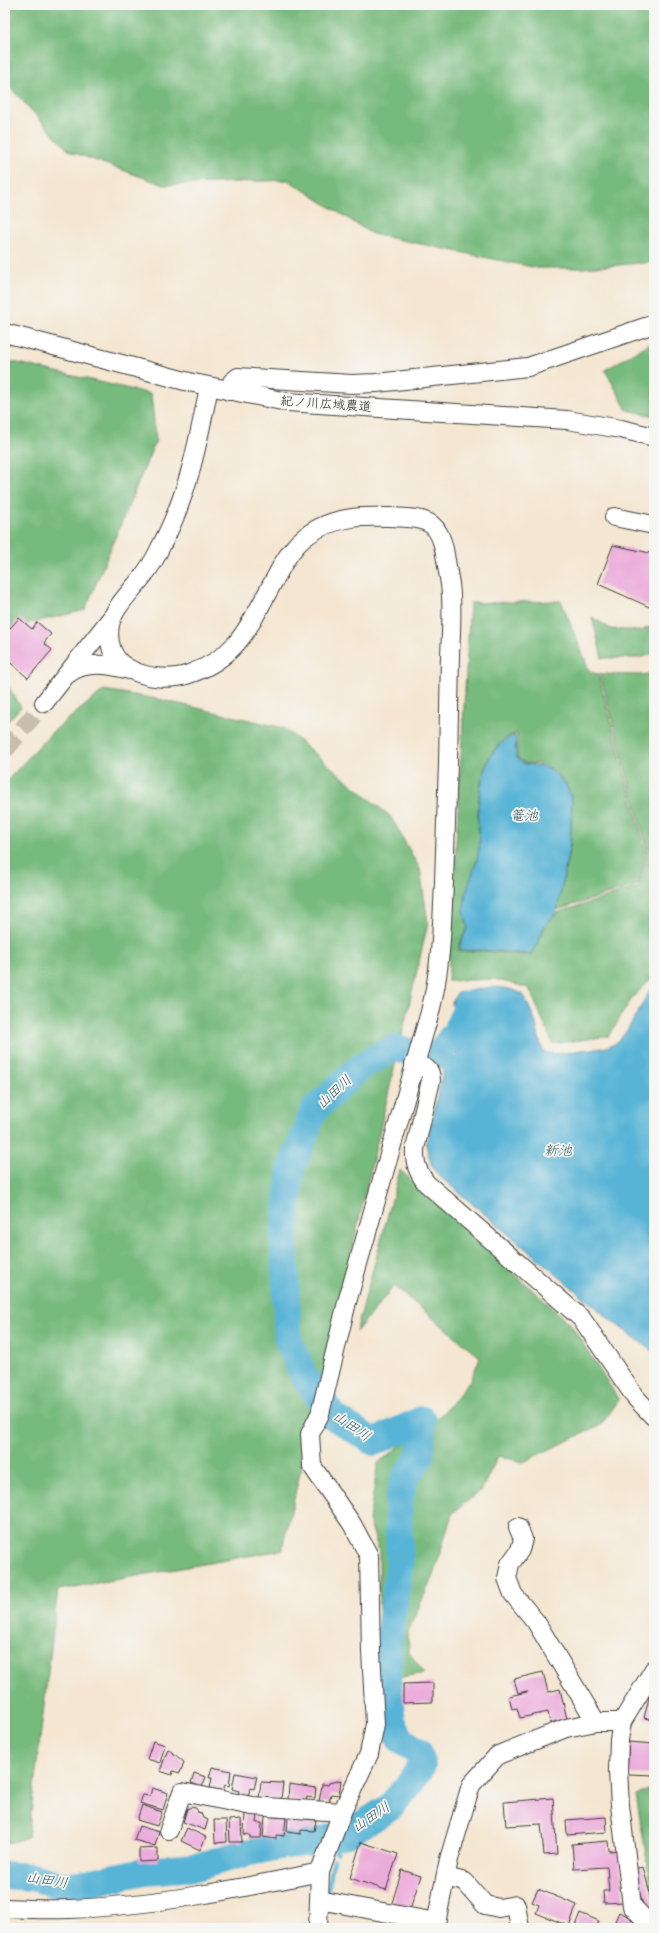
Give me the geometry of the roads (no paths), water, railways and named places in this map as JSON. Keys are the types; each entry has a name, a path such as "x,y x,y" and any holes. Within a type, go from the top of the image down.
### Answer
{"street":[{"path":"229,391 232,382 238,377 368,384 528,367 654,324"},
{"name":"紀ノ川広域農道","path":"5,333 209,387 301,404 567,420 621,429 654,437"},
{"path":"44,703 146,572 176,517 185,493 196,450 209,387"},
{"path":"66,674 82,665 94,664 113,666 158,677 180,677 206,668 226,656 242,637 286,559 295,546 316,530 329,523 355,517 413,518 426,521 438,530 441,538 450,586 447,799 442,934 439,967 434,997 348,1302 320,1414 310,1434 312,1466 352,1524 369,1556 371,1651 375,1724 369,1754 342,1812 320,1872 318,1928"},
{"path":"614,517 654,525"},
{"path":"112,616 110,635 114,655 124,666 136,671"},
{"path":"414,1064 428,1068 431,1073 431,1080 414,1154 417,1170 426,1183 582,1319 635,1397 654,1417"},
{"path":"518,1527 523,1539 520,1550 510,1564 506,1578 513,1594 536,1622 596,1722"},
{"path":"653,1928 632,1906 620,1804 619,1740 622,1722 654,1669"},
{"path":"319,1900 435,1925 446,1877 471,1785 498,1755 566,1728 596,1722 622,1722"},
{"path":"169,1830 182,1792 252,1806 342,1812"},
{"path":"5,1908 69,1909 161,1901 253,1886 320,1872"},
{"path":"446,1877 465,1882 485,1905 500,1908 516,1905 520,1928"}],"water":[{"name":"篭池","path":"515,735 516,757 524,764 542,766 554,772 566,785 572,801 570,843 557,911 544,927 537,944 530,954 482,950 460,951 460,945 468,927 464,912 464,904 480,846 478,816 480,793 485,769 496,749"},
{"name":"新池","path":"654,984 654,1352 613,1322 439,1176 432,1167 426,1145 444,1067 449,1058 456,1058 473,1019 471,1014 455,1009 451,1004 457,993 498,987 514,990 523,994 535,1020 541,1046 544,1052 558,1053 596,1049 612,1045 618,1041 629,1027"}],"waterway":[{"name":"山田川","path":"5,1875 32,1877 63,1886 87,1883 145,1871 196,1867 245,1853 284,1845 315,1842 347,1834 389,1808 409,1785 422,1765 418,1751 401,1740 392,1721 388,1689 388,1645 400,1561 398,1505 404,1480 420,1457 422,1420 374,1442 334,1417 304,1376 288,1339 284,1239 291,1170 314,1110 363,1065 395,1048 427,1056 438,1055 456,1032 469,1004 484,1013 491,1023"},
{"path":"336,1853 338,1848 405,1805 424,1779 416,1775"},
{"path":"328,1898 330,1873 334,1860"}],"tunnel":[{"path":"5,750 44,703"}]}
